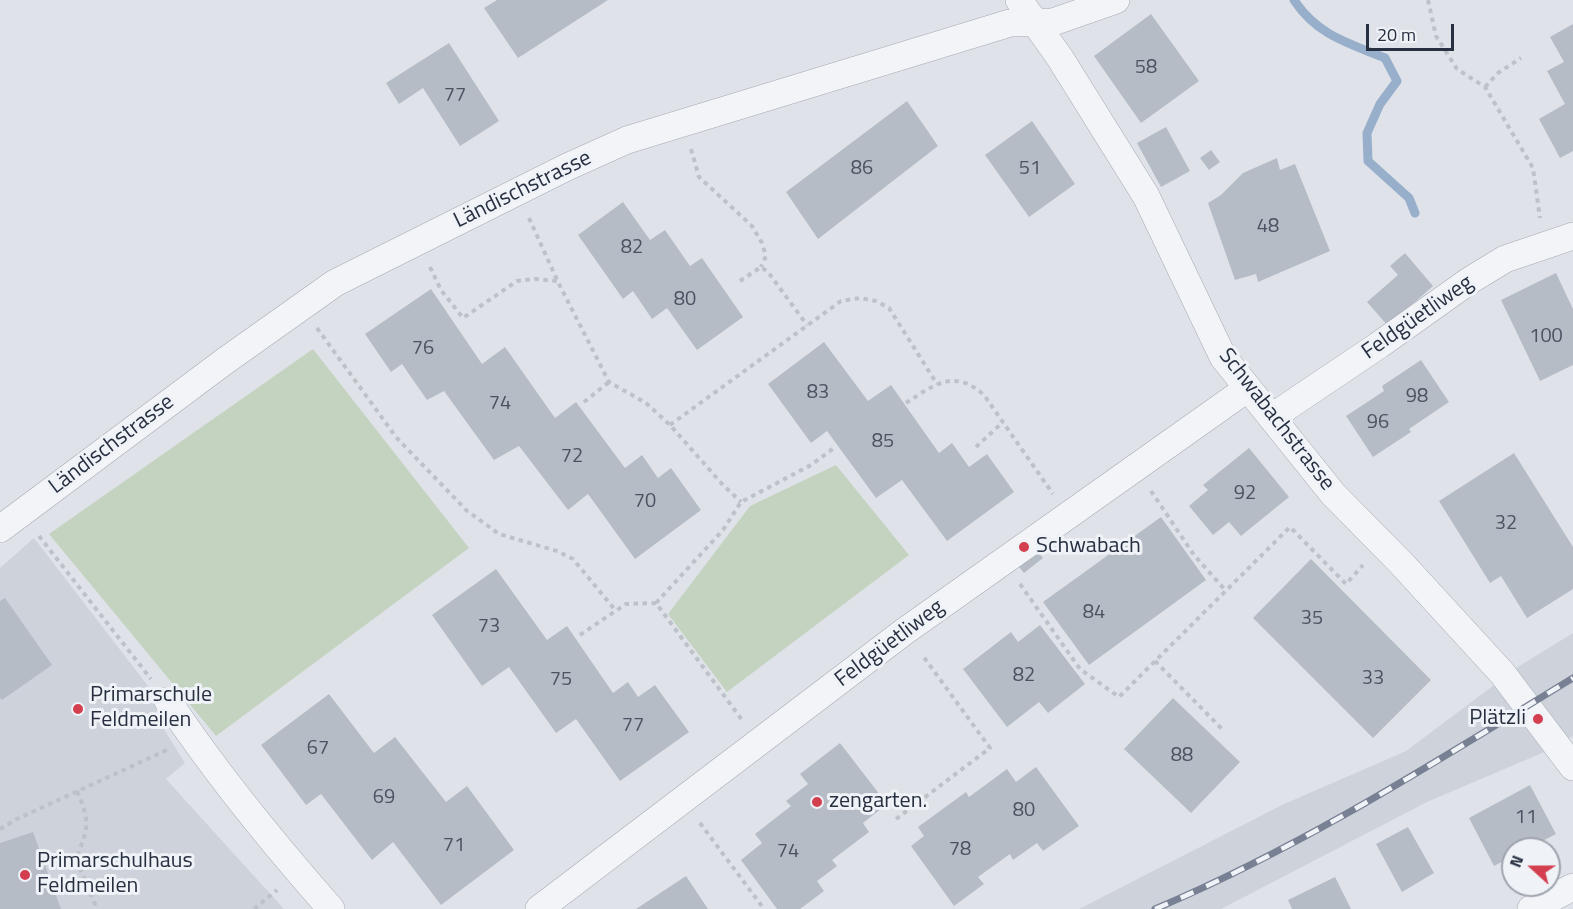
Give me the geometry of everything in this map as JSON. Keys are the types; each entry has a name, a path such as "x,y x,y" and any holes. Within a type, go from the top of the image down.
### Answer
{"street":[{"name":"Schwabachstrasse","path":"1019,0 1146,196 1210,334 1223,357 1333,494 1402,564 1502,673 1573,767"},
{"name":"Ländischstrasse","path":"0,529 225,361 335,283 567,167 627,140 1010,23 1053,22 1116,0"},
{"name":"Feldgüetliweg","path":"1272,417 1469,281 1505,259 1573,236"},
{"name":"Feldgüetliweg","path":"539,909 905,631 1248,388"},
{"path":"168,700 192,738 298,872 331,909"},
{"path":"1531,909 1573,887"}],"path":[{"path":"1428,0 1436,36 1457,69 1485,87 1533,168 1544,245"},
{"path":"1485,87 1497,73 1521,58"},
{"path":"691,149 699,177 752,226 762,243 766,256 761,267 740,281"},
{"path":"528,215 558,282 609,382 646,403 670,425 741,502"},
{"path":"429,264 441,290 463,318 517,281 535,279 558,282"},
{"path":"761,267 768,272 807,325"},
{"path":"670,425 841,301 860,298 876,301 889,309 937,384"},
{"path":"317,328 396,437 466,510 499,534 557,551 573,560 616,611"},
{"path":"906,403 937,384 955,381 972,384 984,395 1054,494"},
{"path":"584,402 609,382"},
{"path":"976,447 1003,422"},
{"path":"580,635 626,604 656,603 723,530 741,502 811,465 834,448"},
{"path":"1146,484 1194,555 1226,591"},
{"path":"1013,574 1080,669 1119,697 1290,527 1346,584"},
{"path":"35,531 168,700"},
{"path":"656,603 759,742"},
{"path":"896,819 990,748 923,656"},
{"path":"1155,661 1222,729"},
{"path":"0,829 192,738"},
{"path":"77,791 87,816 87,830 76,859 98,909"},
{"path":"694,816 764,909"}],"shaded area":[{"name":"Primarschule Feldmeilen","path":"34,538 148,686 165,731 185,763 166,779 284,909 0,909 0,568"},
{"path":"1573,633 1573,736 1542,753 1427,802 1221,909 1079,909 1282,805 1406,751 1521,665"}],"green space":[{"path":"313,349 469,548 216,736 49,534"},
{"path":"836,465 909,555 727,692 668,614 750,506"}],"building":[{"path":"497,0 608,0 518,58 484,8"},
{"path":"1151,14 1199,81 1141,123 1094,56"},
{"path":"1573,24 1573,151 1560,158 1539,119 1565,104 1547,71 1564,62 1550,37"},
{"path":"449,43 499,121 460,146 423,88 399,104 386,83"},
{"path":"907,101 938,146 818,239 786,192"},
{"path":"1032,121 1075,184 1029,217 985,155"},
{"path":"1166,127 1190,171 1161,187 1137,143"},
{"path":"1211,150 1220,162 1209,170 1200,158"},
{"path":"1277,158 1280,170 1295,164 1330,251 1258,282 1256,274 1235,280 1208,203 1221,195 1243,173"},
{"path":"623,202 650,240 665,230 690,266 702,258 743,317 697,350 667,308 652,319 633,291 623,299 578,235"},
{"path":"1405,253 1433,286 1388,326 1367,302 1398,275 1390,266"},
{"path":"1556,273 1573,309 1573,365 1540,381 1501,300"},
{"path":"431,289 482,364 505,347 555,418 576,402 625,468 642,455 658,478 671,468 701,510 635,559 588,494 568,510 519,446 494,460 444,391 427,400 402,364 391,372 365,334"},
{"path":"824,342 868,401 891,385 939,453 952,443 969,467 987,454 1014,492 947,541 902,480 876,498 827,431 811,443 768,384"},
{"path":"1421,360 1449,402 1409,429 1411,432 1373,457 1346,416 1384,391 1382,386"},
{"path":"1249,448 1289,497 1241,536 1229,522 1213,535 1189,506 1208,490 1203,485"},
{"path":"1514,453 1573,547 1573,589 1527,618 1501,576 1490,583 1439,501"},
{"path":"1161,517 1206,580 1089,665 1043,602"},
{"path":"1039,553 1043,558 1024,573 1019,567"},
{"path":"1311,559 1431,680 1373,738 1253,618"},
{"path":"496,569 547,640 567,626 613,693 628,682 638,697 655,685 689,732 620,781 576,719 556,733 509,667 482,686 432,615"},
{"path":"5,598 52,665 2,700 0,698 0,601"},
{"path":"1040,625 1085,684 1048,713 1039,702 1007,727 963,669 1011,632 1018,642"},
{"path":"329,694 374,753 395,737 446,802 467,786 514,850 441,905 393,842 372,860 321,794 306,805 261,745"},
{"path":"1173,698 1240,762 1191,813 1124,749"},
{"path":"840,743 887,804 863,823 869,832 832,860 837,866 817,881 824,891 800,909 777,909 741,860 762,843 755,834 791,806 786,801 808,784 800,774"},
{"path":"1036,767 1079,826 1043,851 1037,843 1013,860 1010,854 978,877 984,884 954,906 911,846 924,836 918,827 966,792 969,797 1007,769 1016,782"},
{"path":"1530,785 1556,834 1550,837 1501,837 1501,862 1494,866 1469,818"},
{"path":"1408,827 1434,873 1402,892 1376,844"},
{"name":"Primarschulhaus Feldmeilen","path":"33,832 61,909 0,909 0,843"},
{"path":"686,876 708,909 636,909"},
{"path":"1335,877 1351,909 1292,909 1288,900"}],"waterway":[{"name":"Schwabach","path":"1294,0 1303,12 1323,30 1385,58 1397,81 1380,104 1367,133 1368,161 1409,198 1415,213"}],"railway":[{"path":"1155,909 1210,885 1316,831 1573,678"}],"place":[{"name":"Schwabach","path":"1024,547"},
{"name":"Primarschule Feldmeilen","path":"78,709"},
{"name":"Plätzli","path":"1538,719"},
{"name":"zengarten.","path":"817,802"},
{"name":"Primarschulhaus Feldmeilen","path":"25,875"}]}
